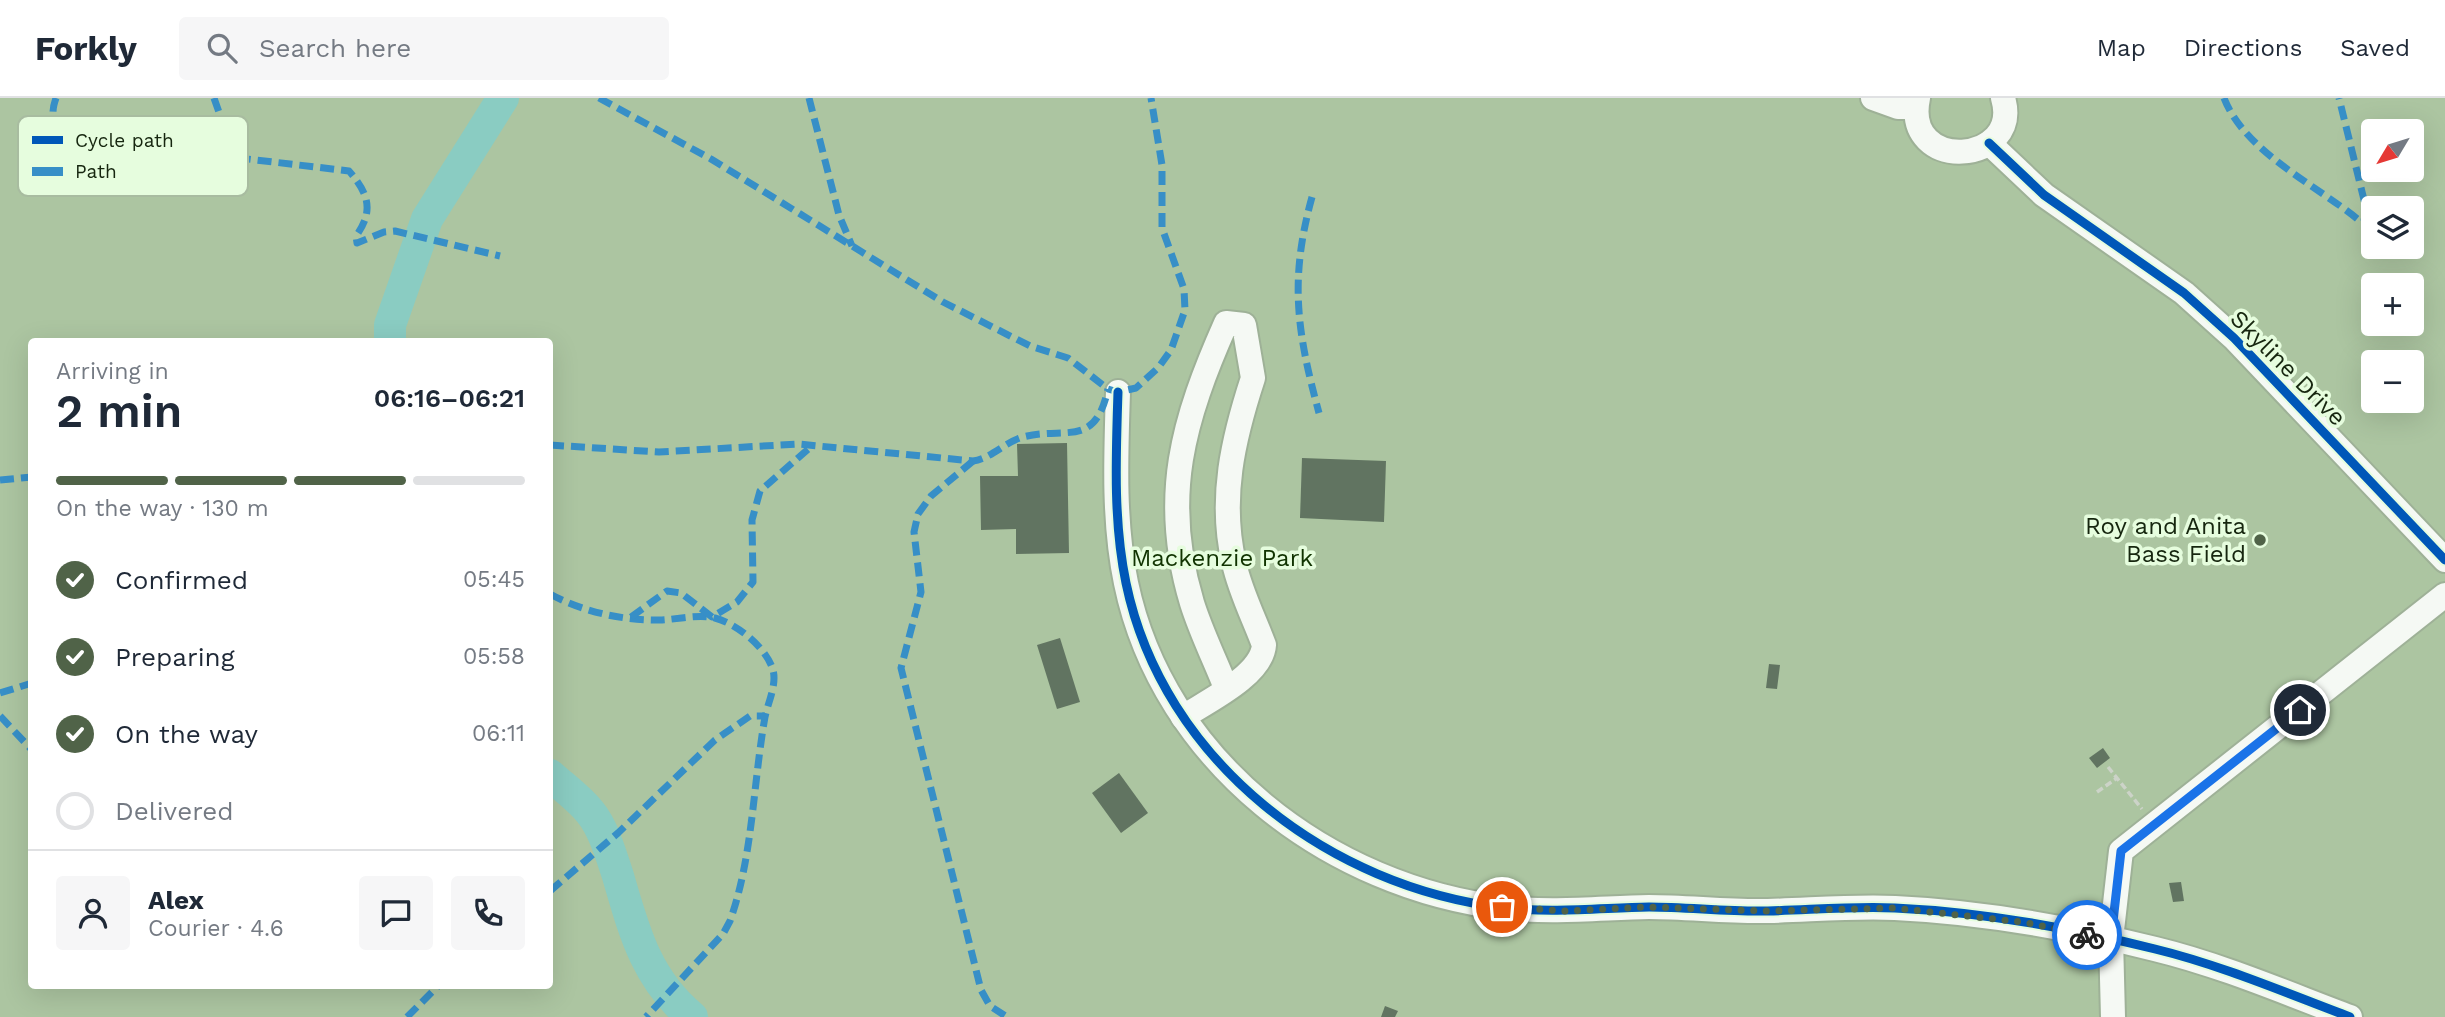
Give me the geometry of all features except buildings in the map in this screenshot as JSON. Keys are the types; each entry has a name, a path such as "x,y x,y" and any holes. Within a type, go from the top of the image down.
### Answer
{"street":[{"path":"1873,98 1898,107 1917,103 1921,128 1935,145 1962,153 1977,151 1999,132 2004,118 2003,98"},
{"name":"Skyline Drive","path":"1989,143 2044,195 2184,293 2234,338 2445,560"},
{"path":"1183,717 1226,688 1260,662 1264,645 1234,566 1228,533 1231,452 1253,378 1244,325 1226,323 1197,388 1187,421 1179,458 1178,512 1192,604 1226,688"},
{"path":"1118,392 1115,468 1127,587 1156,670 1183,717 1211,757 1239,786 1288,823 1344,858 1421,891 1470,902 1532,910 1648,907 1766,911 1894,908 2022,922 2111,939 2200,962 2350,1017"},
{"path":"2113,1017 2111,939 2121,851 2445,595"}],"path":[{"path":"2108,767 2154,825"},
{"path":"2096,792 2117,778"}],"green space":[{"name":"Mackenzie Park","path":"0,98 2445,98 2445,1017 0,1017"}],"waterway":[{"path":"390,338 390,325 427,219 503,98"},
{"path":"553,778 581,802 595,819 610,851 644,953 663,987 692,1017"}],"marked path":[{"path":"54,116 56,98"},
{"path":"214,98 220,116"},
{"path":"599,98 711,159 943,302 1030,346 1068,358 1108,389 1118,392 1136,388 1158,368 1171,350 1185,310 1184,289 1162,228 1162,165 1151,98"},
{"path":"809,98 839,215 852,246"},
{"path":"2224,98 2234,117 2264,151 2360,221 2364,221 2366,208 2339,98"},
{"path":"248,159 349,171 361,187 367,203 365,219 356,236 357,243 384,232 395,231 500,256"},
{"path":"1312,197 1300,254 1298,280 1305,357 1319,413"},
{"path":"553,445 659,452 798,444 973,461 1023,437 1087,428 1102,408 1108,389"},
{"path":"631,617 667,591 681,593 712,617 737,602 753,582 752,520 760,491 813,445"},
{"path":"973,461 931,496 918,514 914,532 921,592 901,668 981,990 990,1006 1007,1017"},
{"path":"0,480 28,477"},
{"path":"553,595 576,606 619,617 648,620 709,617 724,621 750,638 764,653 773,670 773,688 761,742 748,846 730,921 723,934 646,1017"},
{"path":"0,693 28,684"},
{"path":"0,716 28,746"},
{"path":"553,888 618,833 715,740 750,716 765,716"},
{"path":"407,1017 435,989"}],"cycle path":[{"path":"1989,143 2044,195 2184,293 2234,338 2445,560"},
{"path":"1118,392 1117,512 1126,583 1146,647 1176,706 1216,759 1264,805 1318,843 1377,874 1440,896 1506,908 1560,910 1649,907 1753,911 1879,908 1993,917 2091,934 2180,956 2350,1017"}],"way so far":[{"path":"1502,907 1566,911 1648,907 1766,911 1894,908 2022,922 2087,935"}],"place":[{"name":"Roy and Anita Bass Field","path":"2260,540"}],"route":[{"path":"2087,935 2111,939 2121,851 2300,710"}]}
